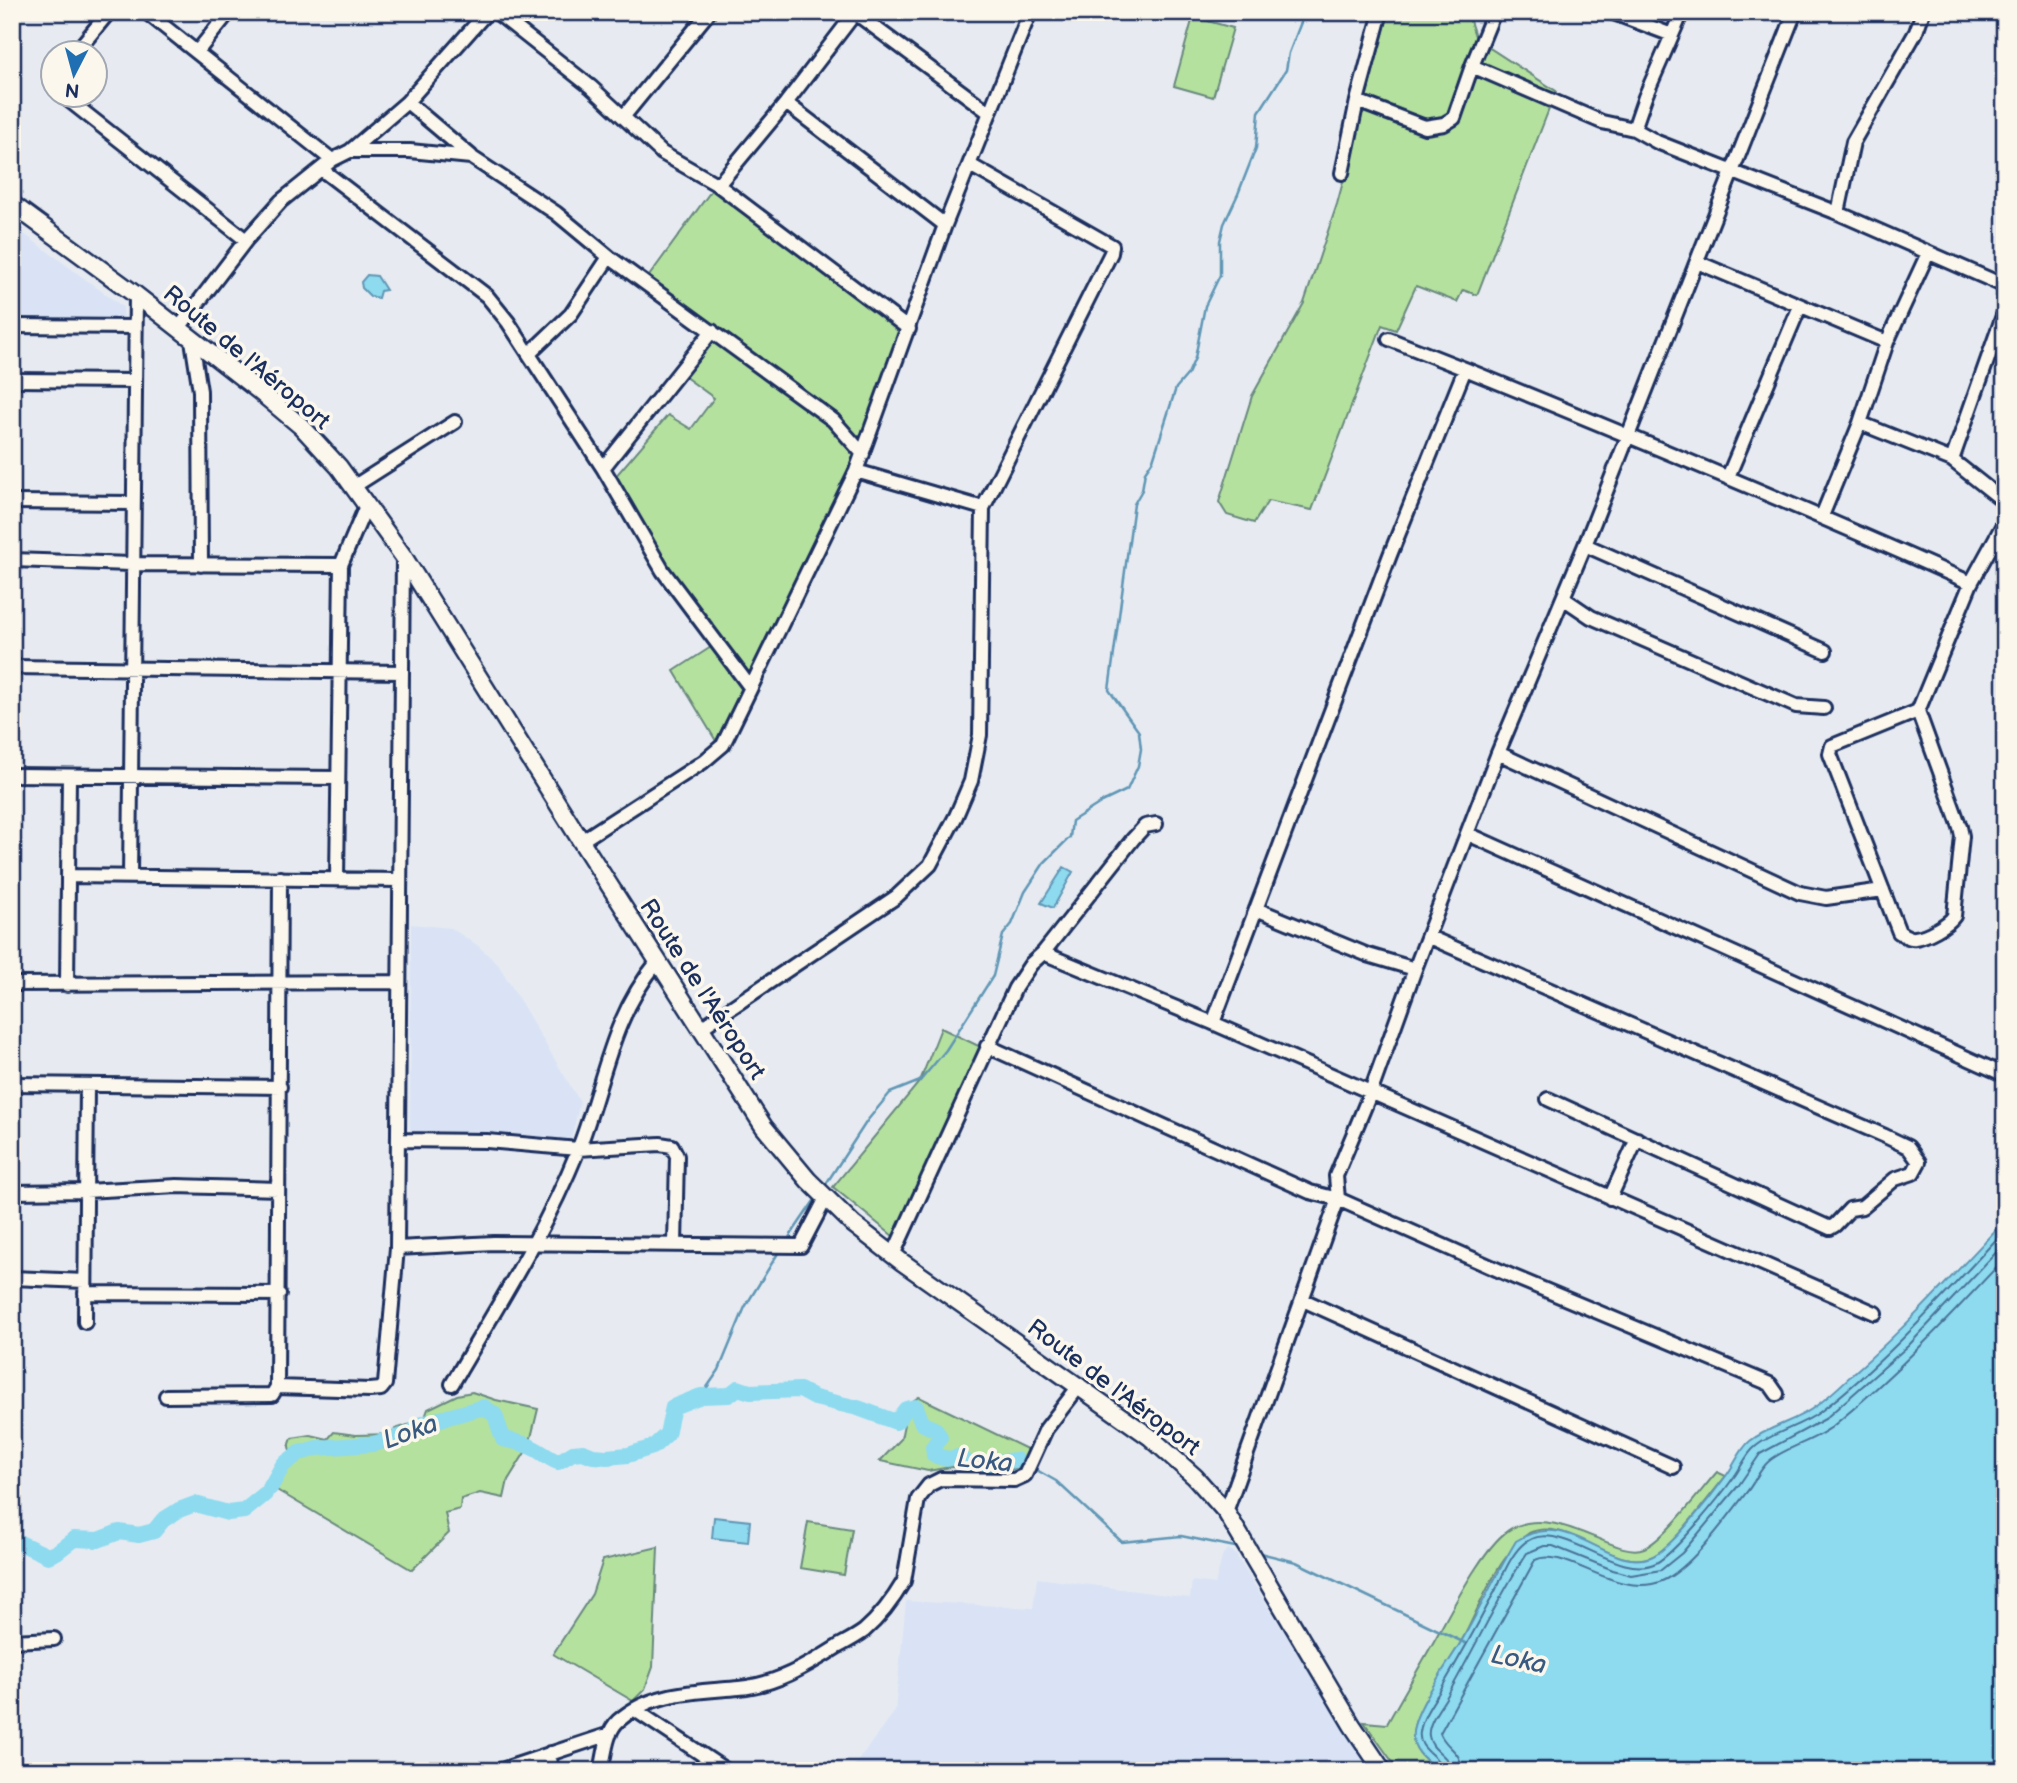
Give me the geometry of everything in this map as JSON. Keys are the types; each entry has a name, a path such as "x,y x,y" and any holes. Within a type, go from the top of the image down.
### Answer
{"main road":[{"name":"Route de l'Aéroport","path":"12,204 136,295 302,426 339,467 403,556 580,841 764,1127 808,1180 853,1224 893,1255 1080,1385 1150,1437 1195,1477 1226,1512 1352,1725 1383,1771"}],"street":[{"path":"88,38 109,12"},
{"path":"146,12 332,160"},
{"path":"197,52 229,12"},
{"path":"178,329 246,240 281,201 332,160 350,152 407,102 487,12"},
{"path":"496,12 624,116 663,153 718,185 909,329"},
{"path":"624,116 709,12"},
{"path":"718,185 786,103 855,12 990,113"},
{"path":"580,841 703,762 723,745 856,471 945,225 1030,12"},
{"path":"1342,173 1357,101 1381,12"},
{"path":"1357,101 1425,127 1444,124 1454,118 1494,12"},
{"path":"1611,12 1672,35"},
{"path":"1634,129 1682,12"},
{"path":"1226,1512 1338,1199 1336,1176 1370,1094 1498,753 1585,545 1796,12"},
{"path":"1838,213 1853,142 1916,33 1923,12"},
{"path":"1472,66 1602,121 1634,129 1657,142 1838,213 2005,286"},
{"path":"407,102 471,157 556,213 609,257 832,420 863,454"},
{"path":"786,103 945,225"},
{"path":"79,108 246,240"},
{"path":"350,152 410,151 471,157"},
{"path":"701,1028 896,897 930,865 971,781 980,735 984,508 1111,253 1112,246 970,165"},
{"path":"321,169 487,296 508,322 603,468 663,571 750,687"},
{"path":"1822,516 1860,423 1886,342 1928,253"},
{"path":"529,354 571,314 609,257"},
{"path":"1697,262 1886,342"},
{"path":"130,877 131,564 136,295"},
{"path":"1728,478 1800,306"},
{"path":"1952,460 2005,310"},
{"path":"12,326 135,327"},
{"path":"603,468 712,331"},
{"path":"1389,339 1822,516 1971,583"},
{"path":"192,340 200,391 201,565"},
{"path":"1213,1023 1390,555 1465,369"},
{"path":"12,380 135,381"},
{"path":"353,487 455,422"},
{"path":"1860,423 1952,460 2002,495"},
{"path":"856,471 984,508"},
{"path":"12,502 134,503"},
{"path":"337,879 341,565 366,506"},
{"path":"1918,711 1830,749 1899,932 1917,939 1949,923 1954,916 1962,836 1918,711 1971,583 2005,521"},
{"path":"1585,545 1825,651"},
{"path":"277,1387 381,1389 385,1384 397,1248 403,556"},
{"path":"12,559 131,564 341,565"},
{"path":"1563,598 1591,617 1796,706 1824,708"},
{"path":"12,667 402,672"},
{"path":"1498,753 1800,893 1826,898 1883,890"},
{"path":"12,775 338,778"},
{"path":"67,985 69,776"},
{"path":"893,1255 1015,988 1031,964 1043,953 1133,839 1145,826 1156,824"},
{"path":"1468,834 2005,1075"},
{"path":"68,876 400,880"},
{"path":"166,1396 272,1395 277,1387 280,878"},
{"path":"1256,909 1368,955 1415,969"},
{"path":"1429,937 1908,1146 1919,1163 1913,1173 1895,1179 1863,1207 1850,1209 1830,1228 1548,1099"},
{"path":"1043,953 1213,1023 1875,1313"},
{"path":"452,1384 533,1244 578,1149 613,1036 642,981 658,961"},
{"path":"12,984 399,982"},
{"path":"988,1046 1310,1192 1338,1199 1769,1384 1777,1394"},
{"path":"12,1084 280,1087"},
{"path":"85,1322 87,1085"},
{"path":"1610,1198 1637,1139"},
{"path":"398,1140 487,1141 578,1149 660,1144 672,1146 677,1156 675,1244"},
{"path":"12,1192 177,1186 278,1189"},
{"path":"397,1248 494,1243 801,1246 827,1198"},
{"path":"12,1278 85,1287 279,1294"},
{"path":"1303,1300 1673,1467"},
{"path":"601,1771 610,1734 616,1723 657,1698 768,1682 815,1661 864,1631 898,1592 904,1581 918,1499 929,1485 941,1479 1014,1480 1025,1475 1046,1429 1080,1385"},
{"path":"12,1641 54,1639"},
{"path":"635,1710 727,1771"},
{"path":"498,1771 610,1734"},
{"path":"550,1753 551,1771"}],"shaded area":[{"path":"12,225 123,307 124,323 12,321"},
{"path":"411,924 451,928 477,945 498,964 580,1102 571,1139 410,1138"},
{"path":"1228,1549 1234,1552 1371,1771 850,1771 895,1711 906,1601 1033,1608 1037,1578 1190,1598 1192,1581 1215,1584 1223,1554"}],"green space":[{"path":"1389,12 1467,12 1476,39 1556,91 1477,295 1463,290 1457,302 1416,286 1396,330 1382,325 1312,510 1268,501 1254,523 1227,515 1219,502 1252,396 1304,303 1337,204"},
{"path":"1193,17 1233,28 1213,97 1174,86"},
{"path":"714,187 902,329 855,456 716,741 674,671 711,647 608,485 668,415 691,429 714,398 677,371 705,335 641,287"},
{"path":"941,1028 987,1050 899,1241 833,1187 920,1081"},
{"path":"472,1392 538,1409 529,1446 508,1480 504,1498 480,1493 461,1499 460,1509 445,1513 449,1533 412,1570 275,1489 293,1458 289,1447 292,1438 311,1435 328,1439 334,1432 356,1435 393,1434 395,1429 424,1420 428,1409 457,1395"},
{"path":"919,1397 1031,1451 1025,1465 1007,1471 951,1467 928,1471 880,1461 901,1439 908,1404"},
{"path":"1717,1472 1726,1476 1680,1533 1651,1557 1636,1560 1621,1557 1559,1531 1544,1529 1529,1533 1523,1538 1512,1549 1492,1579 1462,1640 1426,1699 1415,1723 1415,1745 1421,1755 1439,1771 1399,1771 1364,1722 1387,1724 1471,1575 1502,1535 1512,1528 1530,1522 1549,1523 1567,1527 1618,1547 1632,1550 1644,1548 1672,1525"},
{"path":"808,1522 852,1529 844,1575 800,1568"},
{"path":"658,1547 653,1667 645,1689 633,1701 553,1654 592,1594 603,1560"}],"water":[{"path":"367,275 377,276 386,290 380,291 378,298 370,296 362,288 361,282"},
{"path":"1064,867 1073,872 1053,908 1041,903"},
{"path":"2005,1220 2005,1771 1439,1771 1421,1754 1413,1738 1415,1722 1516,1541 1536,1532 1554,1531 1571,1535 1619,1556 1635,1559 1651,1557 1659,1552 1702,1508 1746,1444 1766,1431 1800,1416 1831,1394 1914,1316"},
{"path":"714,1517 750,1521 748,1542 712,1538"}],"waterway":[{"path":"824,1187 867,1121 890,1093 920,1081 946,1050 993,976 1003,935 1012,924 1025,892 1044,863 1070,837 1072,821 1127,790 1138,766 1141,749 1139,732 1109,690 1134,504 1142,490 1145,472 1153,460 1176,388 1188,374 1195,358 1205,306 1220,275 1220,241 1224,224 1256,148 1259,112 1286,70 1289,53 1305,12"},
{"path":"786,1242 816,1198"},
{"path":"701,1396 719,1370 745,1307 780,1250"},
{"name":"Loka","path":"270,1488 283,1465 299,1453 317,1448 373,1444 409,1434 422,1424 484,1407 495,1415 503,1439 529,1446 558,1462 573,1453 583,1452 607,1457 628,1455 653,1447 667,1434 673,1407 701,1396 729,1395 738,1388 750,1392 800,1390 815,1398 858,1408 896,1422 906,1409 916,1407 922,1423 936,1430 940,1437 933,1447 934,1455 947,1459 958,1457 970,1464 1016,1460"},
{"name":"Loka","path":"1016,1460 1024,1464"},
{"name":"Loka","path":"1033,1468 1056,1481 1122,1542 1181,1536 1240,1548"},
{"name":"Loka","path":"12,1542 48,1556 74,1539 98,1540 119,1532 139,1535 154,1531 163,1520 195,1504 228,1513 244,1511 265,1494"},
{"name":"Loka","path":"1256,1552 1296,1562 1465,1643"}]}
